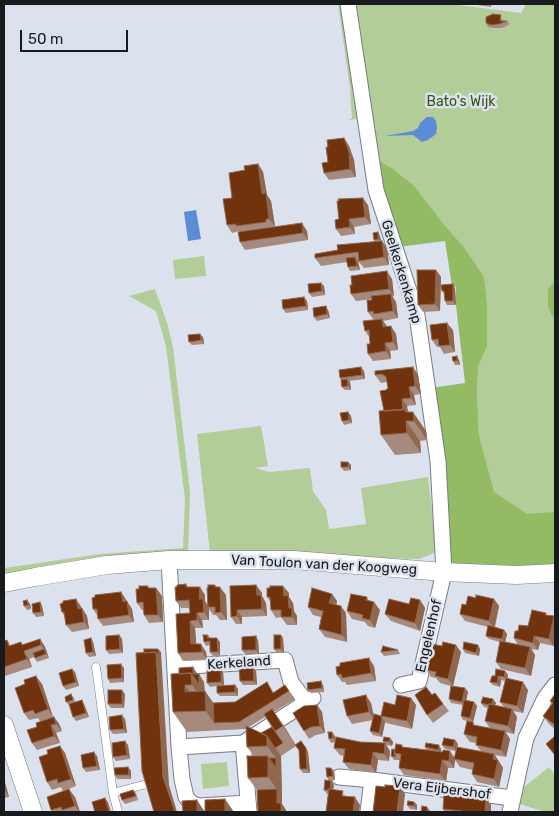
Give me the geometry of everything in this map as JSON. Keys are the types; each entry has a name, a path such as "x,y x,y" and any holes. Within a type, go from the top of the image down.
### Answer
{"street":[{"name":"Geelkerkenkamp","path":"348,4 376,190 419,325 438,462 444,572"},
{"name":"Van Toulon van der Koogweg","path":"4,583 35,576 106,565 169,560 294,560 444,572 517,575 555,573"},
{"path":"169,560 180,747 178,780 191,803 199,806 250,800 243,743"},
{"name":"Engelenhof","path":"401,685 419,682 444,572"},
{"name":"Kerkeland","path":"175,667 286,660 291,682 310,700 243,743 180,747"},
{"path":"511,805 526,738 545,698 555,685"},
{"path":"4,725 33,812"},
{"name":"Vera Eijbershof","path":"340,777 372,780 511,805"},
{"path":"368,812 372,780"}],"lane":[{"path":"96,667 113,793 118,812"},
{"path":"113,793 143,785"}],"green space":[{"path":"338,4 343,4 358,119 349,120 352,118 350,88"},
{"name":"Bato's Wijk","path":"351,4 451,4 521,13 526,4 555,4 555,564 454,569 479,436 478,367 487,347 487,305 472,261 463,246 402,176 373,157"},
{"path":"373,157 393,169 414,186 463,246 484,277 487,305 487,347 478,367 479,436 494,492 527,514 555,512 555,564 454,569 451,557 440,438 431,388 465,383 456,305 456,287 452,286 445,241 398,247"},
{"path":"204,256 206,276 175,279 173,260"},
{"path":"555,282 555,317 552,316 548,307 548,290"},
{"path":"155,289 173,347 190,492 188,553 4,577 4,568 100,554 183,548 185,500 166,346 156,311 129,296"},
{"path":"261,426 268,466 255,468 270,472 310,468 313,491 326,510 329,529 366,524 361,488 428,477 437,552 419,559 210,553 197,434"},
{"path":"227,762 229,786 203,789 201,764"},
{"path":"549,767 555,775 555,812 545,812 520,804 524,787"}],"water":[{"path":"427,117 433,117 437,127 436,134 428,140 422,142 413,135 385,136 413,131"},
{"path":"196,210 201,239 188,241 184,212"}],"building":[{"path":"493,14 501,15 500,21 507,21 491,25 486,23 486,17"},
{"path":"344,138 349,152 350,169 324,173 322,163 328,162 327,140"},
{"path":"258,164 262,194 266,193 269,219 266,219 266,222 236,226 236,224 227,225 223,199 232,198 229,173 245,170 244,166"},
{"path":"363,198 365,217 349,219 350,227 336,229 335,220 339,219 338,199"},
{"path":"302,223 303,233 240,242 238,232"},
{"path":"378,232 378,239 374,240 373,233"},
{"path":"382,241 384,257 359,261 358,252 315,258 315,254 338,250 337,245"},
{"path":"355,257 357,266 348,267 346,258"},
{"path":"417,270 436,270 435,304 418,305"},
{"path":"387,271 389,289 351,294 351,276"},
{"path":"321,283 322,291 309,293 308,284"},
{"path":"453,284 453,301 445,301 441,285"},
{"path":"391,294 393,311 374,314 373,311 368,312 367,300 372,300 371,296"},
{"path":"304,297 306,306 283,309 282,300"},
{"path":"326,306 327,314 314,317 313,308"},
{"path":"382,319 383,327 391,326 393,342 385,343 386,351 368,354 367,344 370,344 369,330 365,331 363,321"},
{"path":"447,323 450,345 439,346 438,339 432,340 430,325"},
{"path":"200,334 201,340 189,342 188,335"},
{"path":"457,356 457,361 453,361 452,357"},
{"path":"361,367 362,375 340,378 339,370"},
{"path":"413,367 415,386 409,387 411,398 402,399 403,410 384,411 380,391 388,388 386,377 382,374 375,375 375,371"},
{"path":"347,379 348,386 342,387 341,380"},
{"path":"405,409 405,412 413,412 414,421 406,421 407,433 381,435 379,411"},
{"path":"348,412 349,420 342,421 340,413"},
{"path":"341,462 348,462 348,467 341,467"},
{"path":"186,584 186,587 200,587 199,599 203,599 204,612 197,613 197,620 190,621 191,644 201,644 202,652 178,653 176,614 190,613 189,600 176,601 175,587"},
{"path":"208,585 220,587 221,612 215,613 215,607 208,607"},
{"path":"256,585 257,595 261,595 262,609 237,610 237,616 231,617 230,586"},
{"path":"139,586 156,588 158,615 144,615 143,602 137,603 136,589 139,589"},
{"path":"270,586 283,586 284,596 288,595 289,608 292,608 292,617 281,617 281,610 271,610 270,597 267,597 267,588 270,588"},
{"path":"312,588 332,594 329,603 341,606 342,635 319,629 323,611 308,607"},
{"path":"121,592 123,602 127,601 129,615 98,619 97,609 93,609 92,598 95,595"},
{"path":"351,594 367,597 366,600 374,602 370,620 362,618 363,615 347,611"},
{"path":"476,595 494,599 489,621 460,614 462,604 466,605 468,596 476,598"},
{"path":"411,598 420,600 415,623 385,614 389,599 409,604"},
{"path":"76,599 78,609 82,608 84,622 66,625 64,612 62,612 60,604 63,601"},
{"path":"27,600 28,605 24,606 23,601"},
{"path":"40,602 41,612 33,613 32,604"},
{"path":"532,610 554,616 549,639 534,636 533,643 514,638 515,631 518,631 519,625 528,626"},
{"path":"488,625 504,630 502,639 486,636"},
{"path":"119,635 120,649 106,650 106,636"},
{"path":"203,635 208,635 207,638 217,638 218,652 210,652 210,641 204,642"},
{"path":"274,635 281,635 281,649 274,649"},
{"path":"256,636 256,650 242,650 242,637"},
{"path":"91,638 93,652 86,653 84,640"},
{"path":"40,639 41,645 24,651 27,659 4,667 4,641 7,640 9,646 21,642 22,645"},
{"path":"500,641 530,647 525,668 496,662"},
{"path":"443,642 456,645 448,679 435,676 436,672 426,670 432,644 442,646"},
{"path":"464,642 478,645 476,653 463,649"},
{"path":"383,646 398,650 381,652"},
{"path":"44,649 46,654 35,658 33,653"},
{"path":"144,649 158,649 159,656 156,652 144,653"},
{"path":"156,652 163,777 175,812 154,812 142,771 136,653"},
{"path":"369,658 371,673 342,678 341,674 337,675 336,667 340,666 340,663"},
{"path":"121,664 122,678 108,679 107,665"},
{"path":"193,667 193,674 199,674 199,685 191,673 179,674 179,668"},
{"path":"239,667 253,667 254,681 240,681"},
{"path":"221,668 221,682 207,683 207,669"},
{"path":"72,669 76,682 63,686 59,673"},
{"path":"496,669 505,671 504,677 498,676 497,683 490,682 492,676 495,676"},
{"path":"191,673 192,685 185,685 185,692 205,691 206,711 173,712 171,674"},
{"path":"36,676 48,709 35,714 33,710 24,713 15,688 25,684 24,680"},
{"path":"506,678 523,682 517,706 500,702"},
{"path":"321,681 322,688 308,690 307,683"},
{"path":"267,682 273,693 285,685 289,691 239,722 214,723 213,703 235,702"},
{"path":"235,685 235,692 217,693 217,686"},
{"path":"451,686 465,688 462,702 449,699"},
{"path":"426,687 432,695 435,693 443,704 427,715 415,695"},
{"path":"108,690 122,690 122,704 108,704"},
{"path":"71,694 73,700 66,702 65,697"},
{"path":"555,694 555,725 543,716 553,703 550,701"},
{"path":"366,695 369,712 347,716 343,700"},
{"path":"397,695 411,698 407,721 381,716 384,702 395,705"},
{"path":"483,697 493,699 492,704 481,703"},
{"path":"82,700 86,713 73,717 69,704"},
{"path":"464,700 474,702 470,718 461,716"},
{"path":"489,704 512,709 508,726 485,721"},
{"path":"317,705 320,726 311,727 304,731 293,713 304,706"},
{"path":"272,709 283,726 275,731 264,714"},
{"path":"374,714 382,718 379,733 370,731"},
{"path":"122,715 124,729 110,730 109,717"},
{"path":"54,717 56,724 51,725 54,736 32,743 27,730 37,727 36,723"},
{"path":"467,721 473,722 473,725 505,731 501,750 476,745 477,737 464,734"},
{"path":"246,726 267,736 267,746 247,747"},
{"path":"272,727 283,743 275,748 267,736 261,733"},
{"path":"328,732 332,732 333,738 329,739"},
{"path":"555,736 555,755 546,744"},
{"path":"336,737 360,742 385,743 384,754 373,752 371,765 343,762 345,749 334,748"},
{"path":"384,737 390,738 389,742 383,741"},
{"path":"444,738 455,740 453,747 442,745"},
{"path":"125,741 127,755 113,757 112,743"},
{"path":"301,741 306,748 307,769 300,769 299,750 295,745"},
{"path":"426,743 439,745 438,750 425,747"},
{"path":"396,744 402,745 402,747 443,752 443,750 450,751 449,761 442,760 440,774 399,768 401,754 394,753"},
{"path":"60,746 71,779 58,783 57,779 47,782 39,757 48,754 47,750"},
{"path":"457,747 494,754 493,759 498,760 494,779 472,774 474,763 454,759"},
{"path":"392,749 395,750 396,757 391,756"},
{"path":"94,752 97,766 83,768 81,755"},
{"path":"247,756 268,756 268,777 248,778"},
{"path":"269,758 276,758 276,768"},
{"path":"128,767 129,775 115,775 114,768"},
{"path":"326,768 331,768 333,776 327,777"},
{"path":"325,780 331,781 329,790 324,790"},
{"path":"385,785 400,786 397,812 373,812 376,786 385,787"},
{"path":"69,789 75,806 62,810 61,807 51,810 47,797"},
{"path":"277,789 277,803 281,803 281,812 258,812 257,790"},
{"path":"329,789 343,791 342,796 355,797 353,812 326,812"},
{"path":"133,790 136,796 122,800 120,794"},
{"path":"444,794 486,798 485,812 462,812 443,809"},
{"path":"105,798 109,811 95,812 92,802"},
{"path":"225,799 225,812 205,812 205,800"},
{"path":"197,800 197,812 183,812 182,801"},
{"path":"408,801 414,802 414,806 407,805"},
{"path":"422,806 427,807 427,812 421,812"}]}
